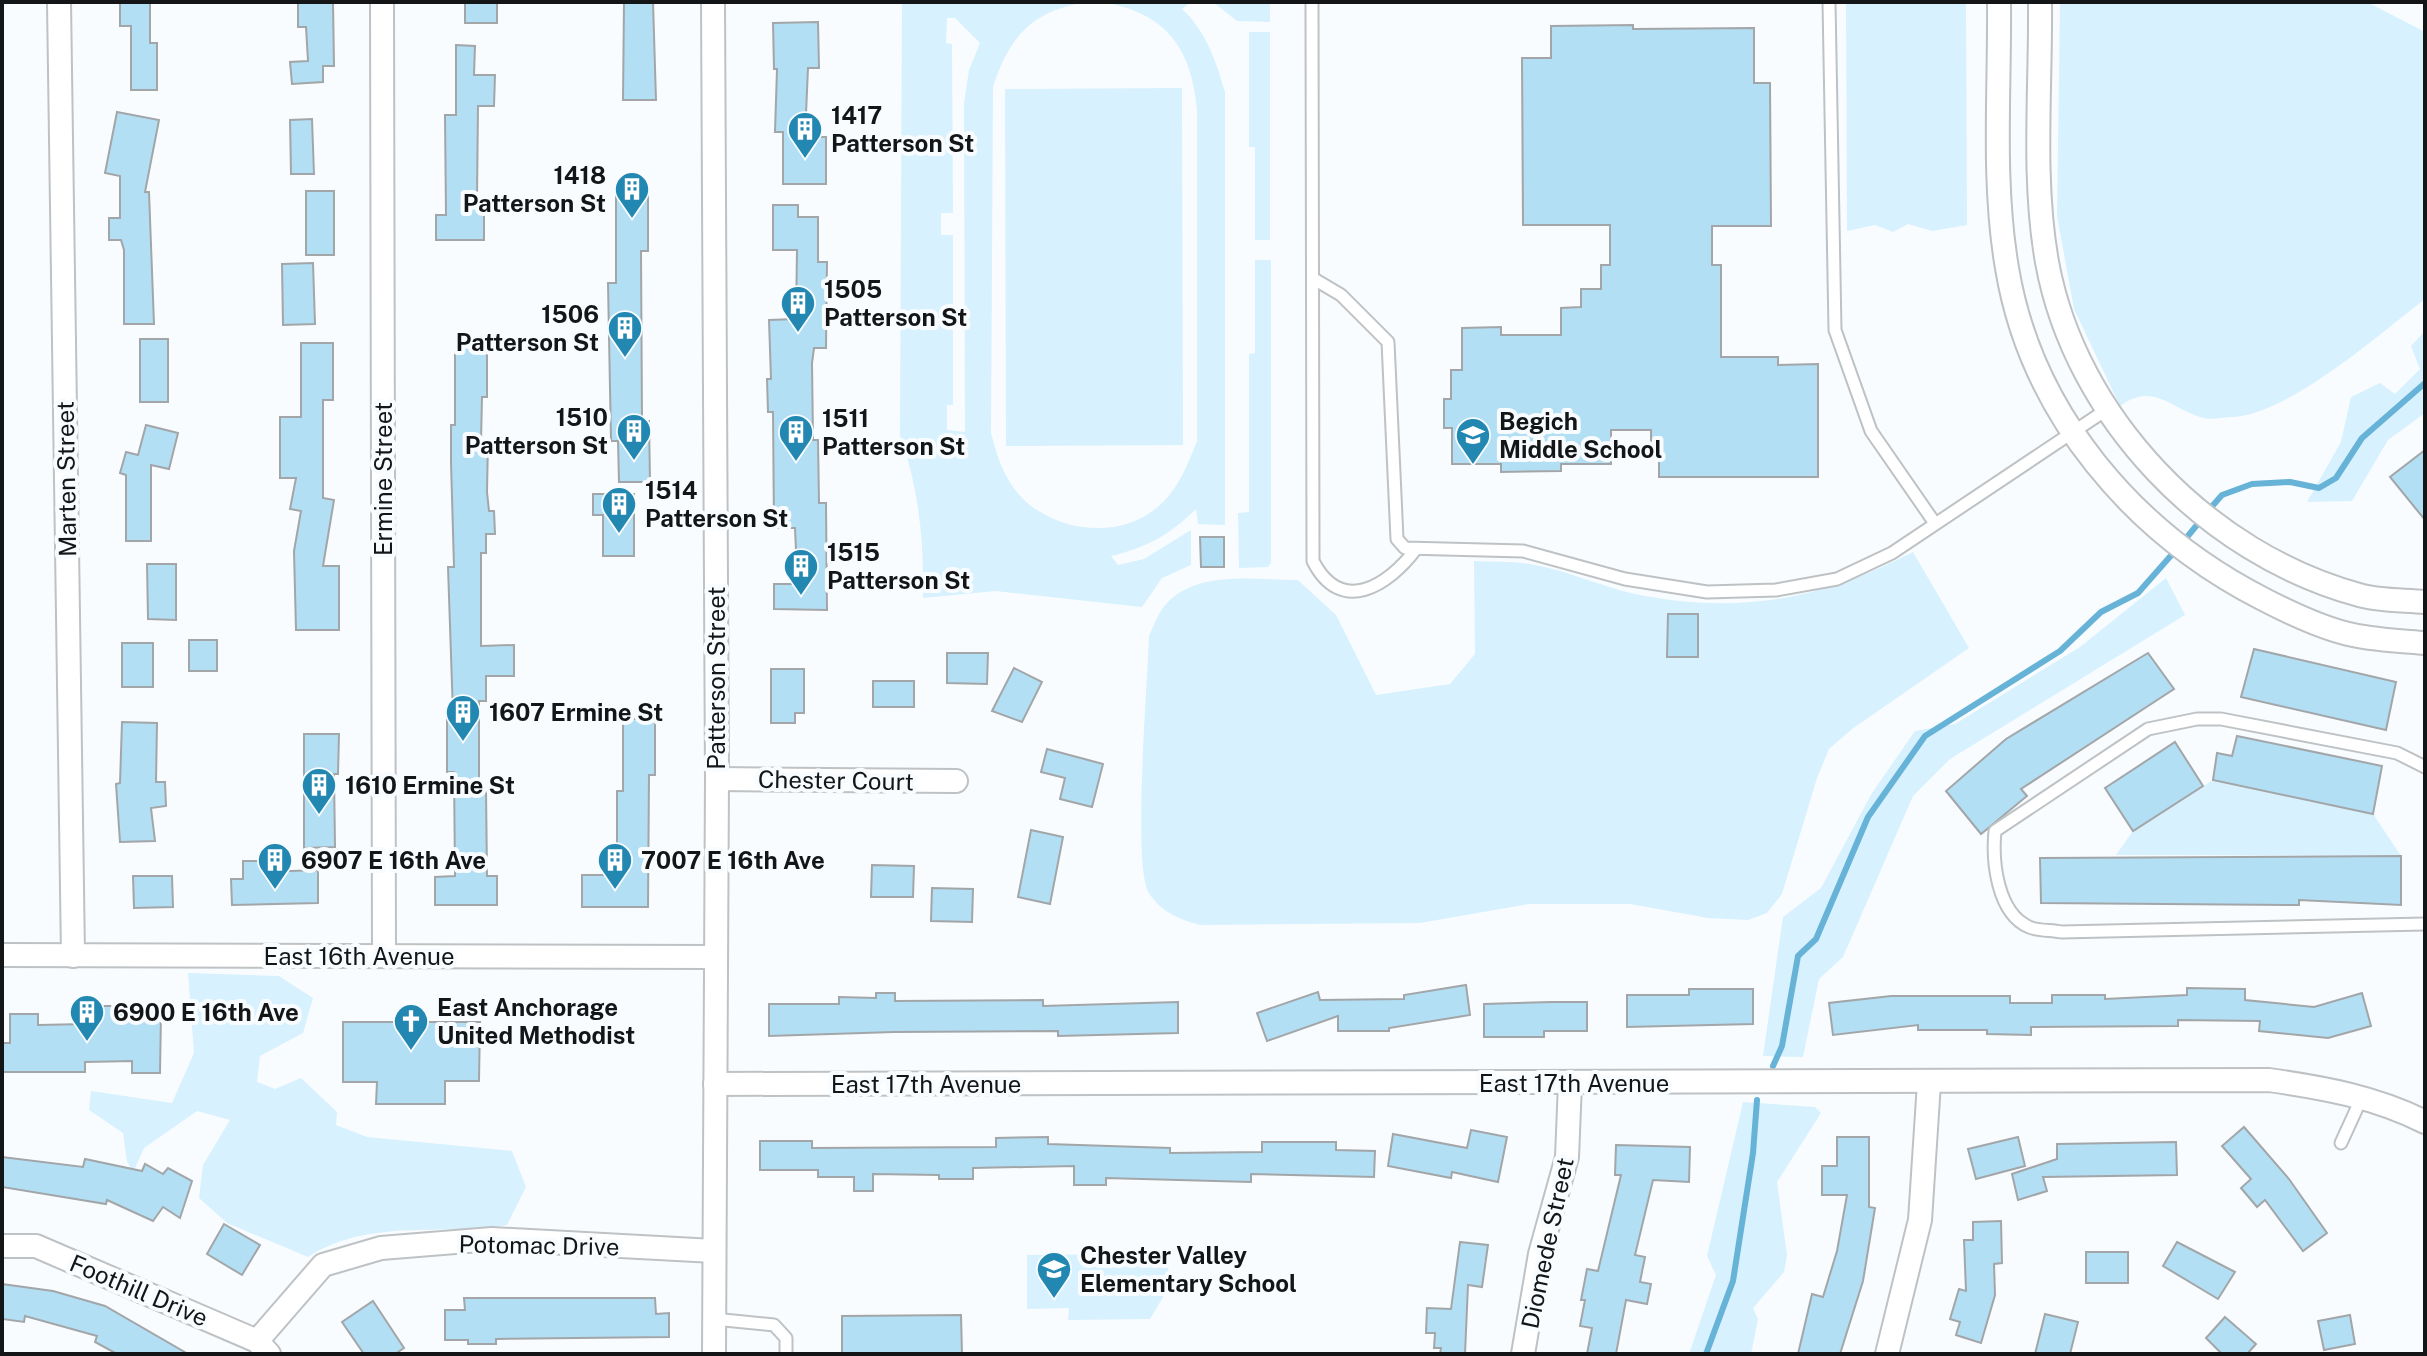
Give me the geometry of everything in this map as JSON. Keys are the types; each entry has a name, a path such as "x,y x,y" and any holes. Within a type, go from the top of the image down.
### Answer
{"street":[{"name":"Marten Street","path":"59,2 73,956"},
{"name":"Ermine Street","path":"382,2 384,956"},
{"name":"Patterson Street","path":"713,2 717,779 714,1354"},
{"path":"1999,2 1999,213 2007,271 2024,340 2073,434 2136,511 2213,573 2285,610 2351,635 2425,643"},
{"path":"2040,2 2040,209 2047,263 2062,327 2106,410 2161,478 2239,539 2298,571 2360,595 2425,602"},
{"name":"Chester Court","path":"717,779 956,781"},
{"name":"East 16th Avenue","path":"2,955 716,957"},
{"name":"East 17th Avenue","path":"715,1084 2269,1080 2334,1088 2425,1122"},
{"name":"Diomede Street","path":"1523,1354 1540,1254 1567,1157 1570,1083"},
{"path":"1887,1354 1920,1220 1929,1083"},
{"name":"Potomac Drive","path":"263,1348 323,1265 381,1248 492,1239 714,1251"},
{"name":"Foothill Drive","path":"2,1246 36,1246 263,1348"}],"lane":[{"path":"1312,2 1313,561 1321,578 1333,587 1360,591 1382,583 1402,567 1416,549"},
{"path":"1829,2 1835,330 1871,431 1934,522"},
{"path":"1314,279 1341,295 1388,342 1397,539 1405,548 1523,551 1625,579 1693,590 1776,590 1837,579 1892,553 1934,522 2106,410"},
{"path":"2425,767 2397,753 2221,719 2197,719 2148,729 1995,831 1992,853 2000,887 2011,911 2029,927 2061,932 2425,924"},
{"path":"2341,1143 2362,1097"},
{"path":"714,1319 774,1325 786,1338 786,1354"}],"shaded area":[{"path":"902,2 1089,2 1053,11 1026,28 1007,53 993,87 991,433 1002,468 1023,499 1054,519 1072,525 1091,528 1128,524 1160,505 1173,491 1197,441 1197,109 1194,87 1181,51 1159,24 1124,7 1102,2 1191,2 1182,9 1204,37 1225,92 1225,525 1198,524 1196,509 1157,539 1111,556 1118,565 1144,559 1191,530 1191,565 1162,578 1142,607 995,591 923,598 919,515 912,475 900,435","holes":["947,18 955,18 980,43 969,70 964,103 965,432 947,430 947,405 953,405 953,235 941,235 941,213 953,213 952,44 946,43"]},
{"path":"1213,2 1270,2 1270,22 1237,21"},
{"path":"1846,2 1966,2 1967,225 1932,231 1908,224 1893,232 1875,225 1847,231"},
{"path":"2060,2 2367,2 2425,32 2425,299 2334,370 2282,402 2257,412 2208,419 2163,400 2143,396 2120,406 2074,309 2057,216"},
{"path":"1249,32 1270,32 1270,240 1255,240 1255,147 1249,147"},
{"path":"1182,88 1183,445 1006,446 1005,89"},
{"path":"1255,260 1271,260 1271,563 1268,567 1239,568 1238,513 1249,512 1249,354 1255,353"},
{"path":"2425,331 2425,413 2388,440 2352,501 2307,502 2341,442 2351,397 2380,383 2395,394 2420,369 2411,346"},
{"path":"1913,552 1969,648 1852,729 1829,749 1817,778 1782,894 1767,913 1748,920 1708,918 1630,904 1529,904 1420,923 1200,925 1171,914 1149,893 1144,876 1141,811 1149,636 1167,603 1195,585 1228,579 1298,580 1336,615 1376,695 1450,684 1475,654 1474,561 1535,565 1623,591 1673,600 1744,603 1812,592 1845,582"},
{"path":"2166,578 2185,615 1950,759 1913,796 1843,957 1819,979 1803,1057 1763,1056 1783,917 1821,888 1872,793 1915,731 1955,724 2080,647"},
{"path":"2213,780 2373,814 2401,856 2116,855 2133,831"},
{"path":"188,973 279,976 313,998 303,1033 260,1056 257,1082 275,1089 301,1078 337,1112 336,1125 367,1137 512,1151 526,1187 507,1225 405,1230 355,1237 308,1257 227,1223 199,1198 203,1165 230,1120 197,1111 144,1148 133,1173 127,1161 123,1133 89,1110 91,1091 172,1103 194,1053"},
{"path":"1743,1102 1815,1107 1821,1113 1777,1182 1787,1255 1784,1272 1753,1308 1758,1319 1751,1354 1689,1354 1716,1275 1707,1256"},
{"path":"1168,1254 1169,1287 1150,1319 1068,1320 1069,1308 1027,1309 1027,1255"}],"building":[{"path":"120,2 150,2 150,43 157,43 157,90 131,90 131,26 120,26"},
{"path":"298,2 333,2 334,66 323,66 323,82 292,84 290,62 308,61 306,27 298,27"},
{"path":"465,2 497,2 497,23 465,23"},
{"path":"624,2 653,2 656,100 623,100"},
{"path":"818,22 819,68 808,68 805,137 826,137 826,184 783,184 783,132 775,132 777,69 774,69 773,23"},
{"name":"Begich Middle School","path":"1633,25 1633,29 1754,28 1754,83 1770,83 1771,226 1712,226 1712,265 1721,265 1721,357 1778,357 1778,365 1818,364 1818,477 1659,477 1659,442 1651,442 1651,430 1611,430 1611,464 1561,464 1561,471 1501,472 1501,464 1452,464 1452,428 1444,428 1444,399 1451,399 1451,370 1462,370 1462,328 1501,327 1501,335 1561,335 1561,308 1581,307 1581,289 1601,289 1601,265 1610,265 1610,225 1523,225 1522,58 1551,58 1551,26"},
{"path":"456,45 475,46 474,75 495,75 494,106 478,106 477,198 484,198 484,240 436,240 436,215 446,215 445,115 456,115"},
{"path":"117,112 159,120 145,192 149,192 154,324 124,324 124,250 121,240 109,240 109,218 120,218 120,176 105,173"},
{"path":"312,119 314,174 291,174 290,120"},
{"path":"616,188 648,188 648,251 641,251 642,421 649,421 650,482 619,482 618,441 611,441 608,283 616,283"},
{"path":"306,191 334,191 334,255 306,255"},
{"path":"773,205 798,205 798,217 818,217 818,262 827,262 826,348 814,348 812,363 813,440 818,440 819,503 826,503 827,610 774,609 774,584 795,584 796,550 795,528 774,528 773,412 768,412 767,379 771,379 769,320 796,319 797,250 773,250"},
{"path":"313,263 315,324 283,325 282,264"},
{"path":"140,339 168,339 168,402 140,402"},
{"path":"455,340 487,340 487,397 482,397 481,442 488,442 487,492 489,511 494,511 495,534 486,534 486,553 481,553 481,646 514,645 514,676 486,676 486,701 479,701 479,788 486,788 487,876 497,876 497,905 435,905 435,877 455,876 454,772 447,772 447,714 453,714 448,567 454,567 451,425 455,425"},
{"path":"301,343 333,343 333,400 323,400 323,498 334,500 323,566 339,566 339,630 296,630 294,551 301,511 290,509 296,478 280,478 280,417 301,417"},
{"path":"146,425 178,433 169,469 151,465 151,541 126,541 126,475 120,473 126,452 138,455"},
{"path":"2425,450 2425,520 2390,477"},
{"name":"1514 Patterson St","path":"593,494 634,494 634,556 603,556 603,515 593,515"},
{"path":"1200,537 1224,537 1224,567 1201,567"},
{"path":"147,564 176,564 176,620 148,619"},
{"path":"1668,614 1698,614 1698,657 1667,657"},
{"path":"189,640 217,640 217,671 189,671"},
{"path":"122,643 153,643 153,687 122,687"},
{"path":"2254,649 2396,682 2386,730 2241,697"},
{"path":"947,653 988,653 987,684 947,683"},
{"path":"2148,653 2174,689 2021,789 2027,796 1981,834 1946,791 2006,739"},
{"path":"1014,668 1042,682 1022,722 992,711"},
{"path":"771,669 804,669 804,713 795,713 795,723 771,723"},
{"path":"873,681 914,681 914,707 873,707"},
{"path":"623,719 655,719 655,775 649,775 648,907 582,907 582,875 617,875 617,791 623,791"},
{"path":"122,722 157,723 156,782 165,782 166,806 151,808 155,841 120,842 116,784 120,783"},
{"path":"304,734 339,734 338,774 334,774 335,847 304,848"},
{"path":"2237,736 2382,766 2373,814 2213,780 2217,753 2232,756"},
{"path":"2175,742 2203,786 2133,831 2105,788"},
{"path":"1047,749 1103,764 1092,807 1060,799 1065,778 1041,772"},
{"path":"1031,830 1063,837 1050,904 1018,897"},
{"path":"2401,856 2401,905 2299,900 2299,905 2041,903 2040,858"},
{"name":"6907 E 16th Ave","path":"243,861 262,861 263,872 318,870 318,903 232,905 231,879 243,879"},
{"path":"872,865 914,866 913,897 871,897"},
{"path":"133,876 172,876 173,907 134,908"},
{"path":"932,888 973,889 972,922 931,921"},
{"path":"1466,985 1470,1015 1389,1028 1389,1031 1338,1031 1338,1016 1267,1041 1257,1013 1318,992 1320,1000 1404,999 1404,995"},
{"path":"2187,988 2245,989 2245,1000 2314,1007 2362,993 2371,1026 2328,1038 2259,1031 2260,1021 2178,1020 2178,1026 2031,1027 2031,1035 1987,1034 1987,1030 1918,1030 1918,1025 1833,1035 1829,1003 1891,996 2010,996 2010,1003 2052,1003 2052,995 2105,995 2105,999 2187,995"},
{"path":"1689,989 1753,989 1753,1024 1627,1027 1627,995 1689,995"},
{"path":"876,993 895,993 895,1001 1043,1000 1043,1006 1178,1002 1178,1033 1058,1036 1058,1031 894,1032 769,1036 769,1004 839,1004 839,997 876,998"},
{"path":"1587,1002 1587,1031 1544,1031 1544,1037 1484,1037 1484,1004"},
{"path":"86,1006 112,1006 112,1013 161,1014 160,1073 132,1073 132,1061 85,1062 85,1072 2,1072 2,1043 10,1043 10,1014 38,1014 38,1025 86,1024"},
{"name":"East Anchorage United Methodist","path":"343,1022 480,1022 479,1081 445,1081 445,1104 376,1104 377,1082 343,1082"},
{"path":"2244,1127 2289,1179 2327,1233 2303,1251 2265,1200 2257,1207 2241,1188 2251,1179 2222,1146"},
{"path":"1471,1130 1507,1137 1498,1182 1452,1172 1451,1178 1388,1166 1393,1134 1467,1148"},
{"path":"1048,1137 1048,1144 1170,1148 1170,1153 1262,1152 1262,1142 1336,1142 1336,1150 1375,1151 1374,1177 1251,1174 1251,1182 1106,1178 1106,1185 1074,1185 1074,1166 973,1168 973,1179 873,1174 873,1191 854,1191 854,1177 818,1177 818,1170 760,1170 760,1141 812,1141 812,1148 996,1147 996,1138"},
{"path":"1837,1137 1869,1137 1869,1207 1875,1208 1863,1281 1840,1354 1798,1354 1812,1294 1823,1297 1837,1251 1847,1195 1822,1195 1822,1166 1837,1166"},
{"path":"2018,1137 2025,1166 1976,1179 1968,1149"},
{"path":"2176,1142 2177,1175 2043,1177 2047,1191 2018,1200 2012,1174 2057,1159 2057,1144"},
{"path":"1616,1145 1690,1147 1689,1182 1653,1180 1635,1255 1645,1257 1640,1282 1651,1284 1647,1304 1626,1300 1616,1354 1587,1354 1592,1328 1580,1326 1585,1300 1581,1300 1587,1269 1598,1271 1621,1175 1615,1175"},
{"path":"2,1157 83,1167 85,1159 142,1171 145,1164 163,1174 168,1168 192,1181 180,1218 163,1207 153,1221 107,1200 106,1204 2,1187"},
{"path":"2001,1221 2002,1263 1994,1264 1995,1295 1981,1343 1956,1335 1960,1322 1950,1319 1959,1289 1966,1291 1964,1240 1973,1240 1973,1222"},
{"path":"224,1224 260,1245 242,1275 207,1254"},
{"path":"1460,1242 1488,1245 1482,1287 1468,1285 1465,1354 1440,1354 1441,1348 1434,1348 1435,1333 1426,1333 1427,1308 1451,1309"},
{"path":"2177,1242 2235,1272 2218,1299 2163,1266"},
{"path":"2086,1252 2128,1252 2128,1283 2086,1283"},
{"path":"2,1284 53,1291 105,1306 188,1354 117,1354 95,1342 97,1336 25,1316 24,1322 2,1319"},
{"path":"464,1298 655,1298 656,1314 669,1313 669,1337 496,1339 496,1344 445,1340 445,1310 465,1310"},
{"path":"373,1301 404,1348 395,1354 364,1354 342,1322"},
{"path":"2045,1314 2078,1322 2070,1354 2035,1354"},
{"path":"961,1315 962,1354 842,1354 842,1316"},
{"path":"2350,1315 2355,1344 2324,1350 2318,1321"},
{"path":"2225,1317 2256,1344 2247,1354 2222,1354 2206,1338"}],"waterway":[{"path":"2208,511 2222,495 2252,484 2290,482 2319,488 2336,478 2362,438 2425,383"},
{"path":"2183,542 2201,520"},
{"path":"1773,1066 1782,1046 1798,956 1816,939 1868,817 1925,736 2060,651 2101,612 2138,593 2175,551"},
{"path":"1706,1354 1733,1281 1753,1153 1757,1100"}],"place":[{"name":"1417 Patterson St","path":"805,160"},
{"name":"1418 Patterson St","path":"632,220"},
{"name":"1505 Patterson St","path":"798,334"},
{"name":"1506 Patterson St","path":"625,359"},
{"name":"1510 Patterson St","path":"634,462"},
{"name":"1511 Patterson St","path":"796,463"},
{"name":"Begich Middle School","path":"1473,466"},
{"name":"1514 Patterson St","path":"619,535"},
{"name":"1515 Patterson St","path":"801,597"},
{"name":"1607 Ermine St","path":"463,743"},
{"name":"1610 Ermine St","path":"319,816"},
{"name":"6907 E 16th Ave","path":"275,891"},
{"name":"7007 E 16th Ave","path":"615,891"},
{"name":"6900 E 16th Ave","path":"87,1043"},
{"name":"East Anchorage United Methodist","path":"411,1052"},
{"name":"Chester Valley Elementary School","path":"1054,1300"}]}
